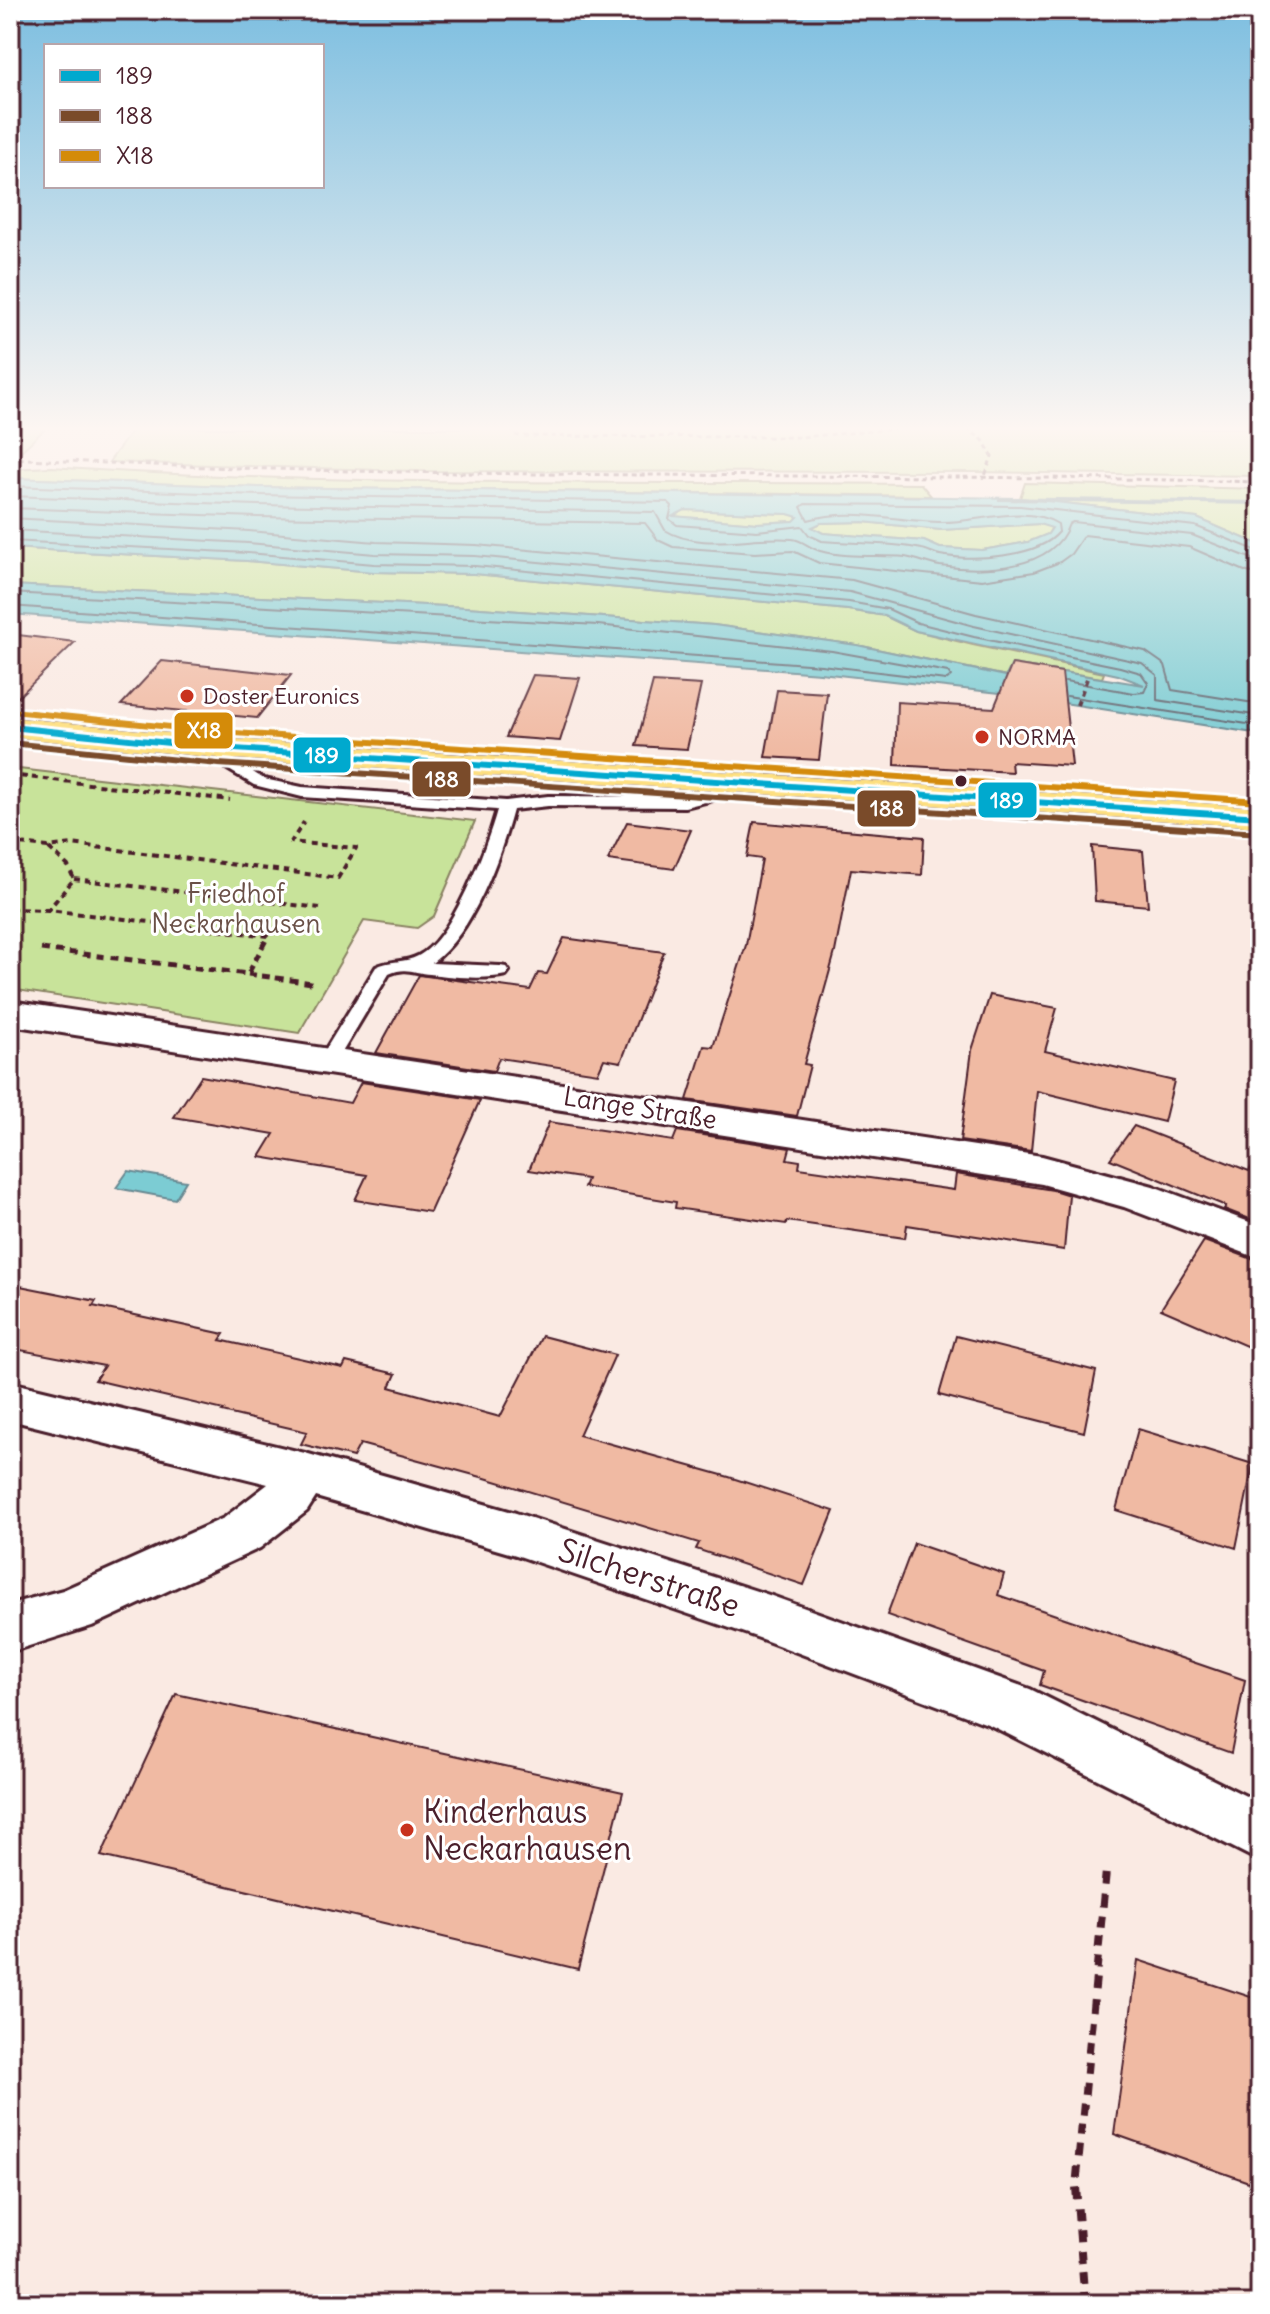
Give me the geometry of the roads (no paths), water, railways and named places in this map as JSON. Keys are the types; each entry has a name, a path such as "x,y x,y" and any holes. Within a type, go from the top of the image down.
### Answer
{"main road":[{"path":"10,727 219,748 1260,817"}],"street":[{"name":"Lange Straße","path":"10,1013 1042,1170 1138,1196 1260,1243"},
{"name":"Silcherstraße","path":"10,1401 305,1473 516,1534 769,1618 1010,1707 1260,1833"},
{"path":"10,1628 73,1610 242,1533 289,1496 305,1473"}],"lane":[{"path":"219,748 229,764 259,782 302,792 506,806 548,801 685,802 712,796 731,781"},
{"path":"328,1060 382,971 399,963 419,962 436,950 465,911 506,806"},
{"path":"419,962 428,969 500,971"}],"water":[{"path":"10,536 861,536 924,541 940,548 982,550 1028,542 1043,536 1239,536 1260,545 1260,734 1000,693 820,673 10,614 10,585 466,607 714,625 857,645 1006,676 1012,664 1144,685 1118,675 916,631 885,616 848,610 474,574 374,572 247,561 10,548"},
{"path":"128,1171 186,1181 175,1199 116,1188"}],"place":[{"name":"Doster Euronics","path":"187,696"},
{"name":"NORMA","path":"982,737"},
{"name":"Kinderhaus Neckarhausen","path":"407,1830"}],"park label":[{"name":"Friedhof Neckarhausen","path":"236,909"}]}
